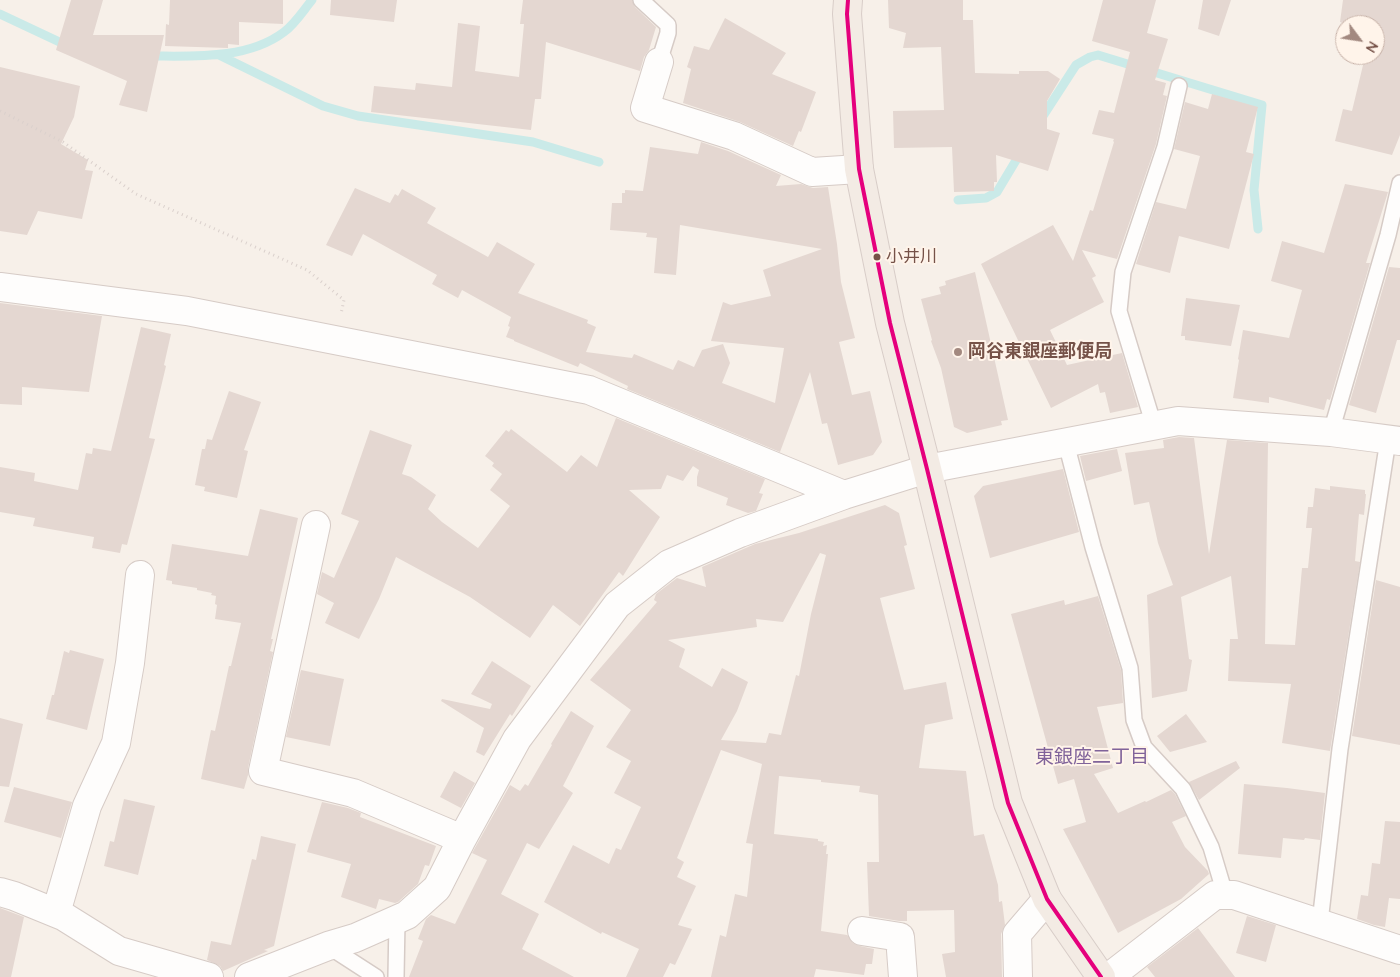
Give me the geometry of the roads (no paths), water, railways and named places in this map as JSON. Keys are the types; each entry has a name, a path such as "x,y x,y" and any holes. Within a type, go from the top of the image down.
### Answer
{"main road":[{"path":"848,0 847,14 858,168 890,323 928,469 1008,803 1047,899 1101,977"}],"street":[{"path":"658,62 645,108 734,136 812,172 858,168"},
{"path":"0,287 187,311 589,390 844,495"},
{"path":"249,977 328,946 355,938 397,920 407,915 437,888 517,739 617,605 669,564 740,533 844,495 928,469 1178,421 1332,432 1394,440"},
{"path":"316,525 263,771 353,792 462,839"},
{"path":"56,913 87,806 116,743 130,663 140,576"},
{"path":"0,892 63,916 119,951 209,977"},
{"path":"1109,977 1215,895 1225,894 1234,895 1320,922 1400,950"},
{"path":"1018,977 1017,934 1047,899"},
{"path":"862,931 900,937 903,977"}],"lane":[{"path":"641,0 668,25 668,33 658,62"},
{"path":"1154,426 1119,311 1123,272 1166,147 1179,86"},
{"path":"1332,432 1388,235 1400,183"},
{"path":"1320,922 1340,749 1394,440"},
{"path":"1066,443 1093,547 1130,668 1134,720 1144,747 1183,789 1211,847 1225,894"},
{"path":"396,977 397,920"},
{"path":"328,946 376,977"}],"waterway":[{"path":"149,56 201,56 237,52 253,48 288,29 312,0"},
{"path":"0,14 68,46"},
{"path":"219,55 323,106 358,116 533,142 599,162"},
{"path":"1041,119 1076,65 1098,55 1262,105 1254,190 1258,229"},
{"path":"958,200 986,198 997,192 1021,152"}],"place":[{"name":"小井川","path":"877,257"},
{"name":"岡谷東銀座郵便局","path":"958,352"}],"district":[{"name":"東銀座二丁目","path":"1092,757"}]}
